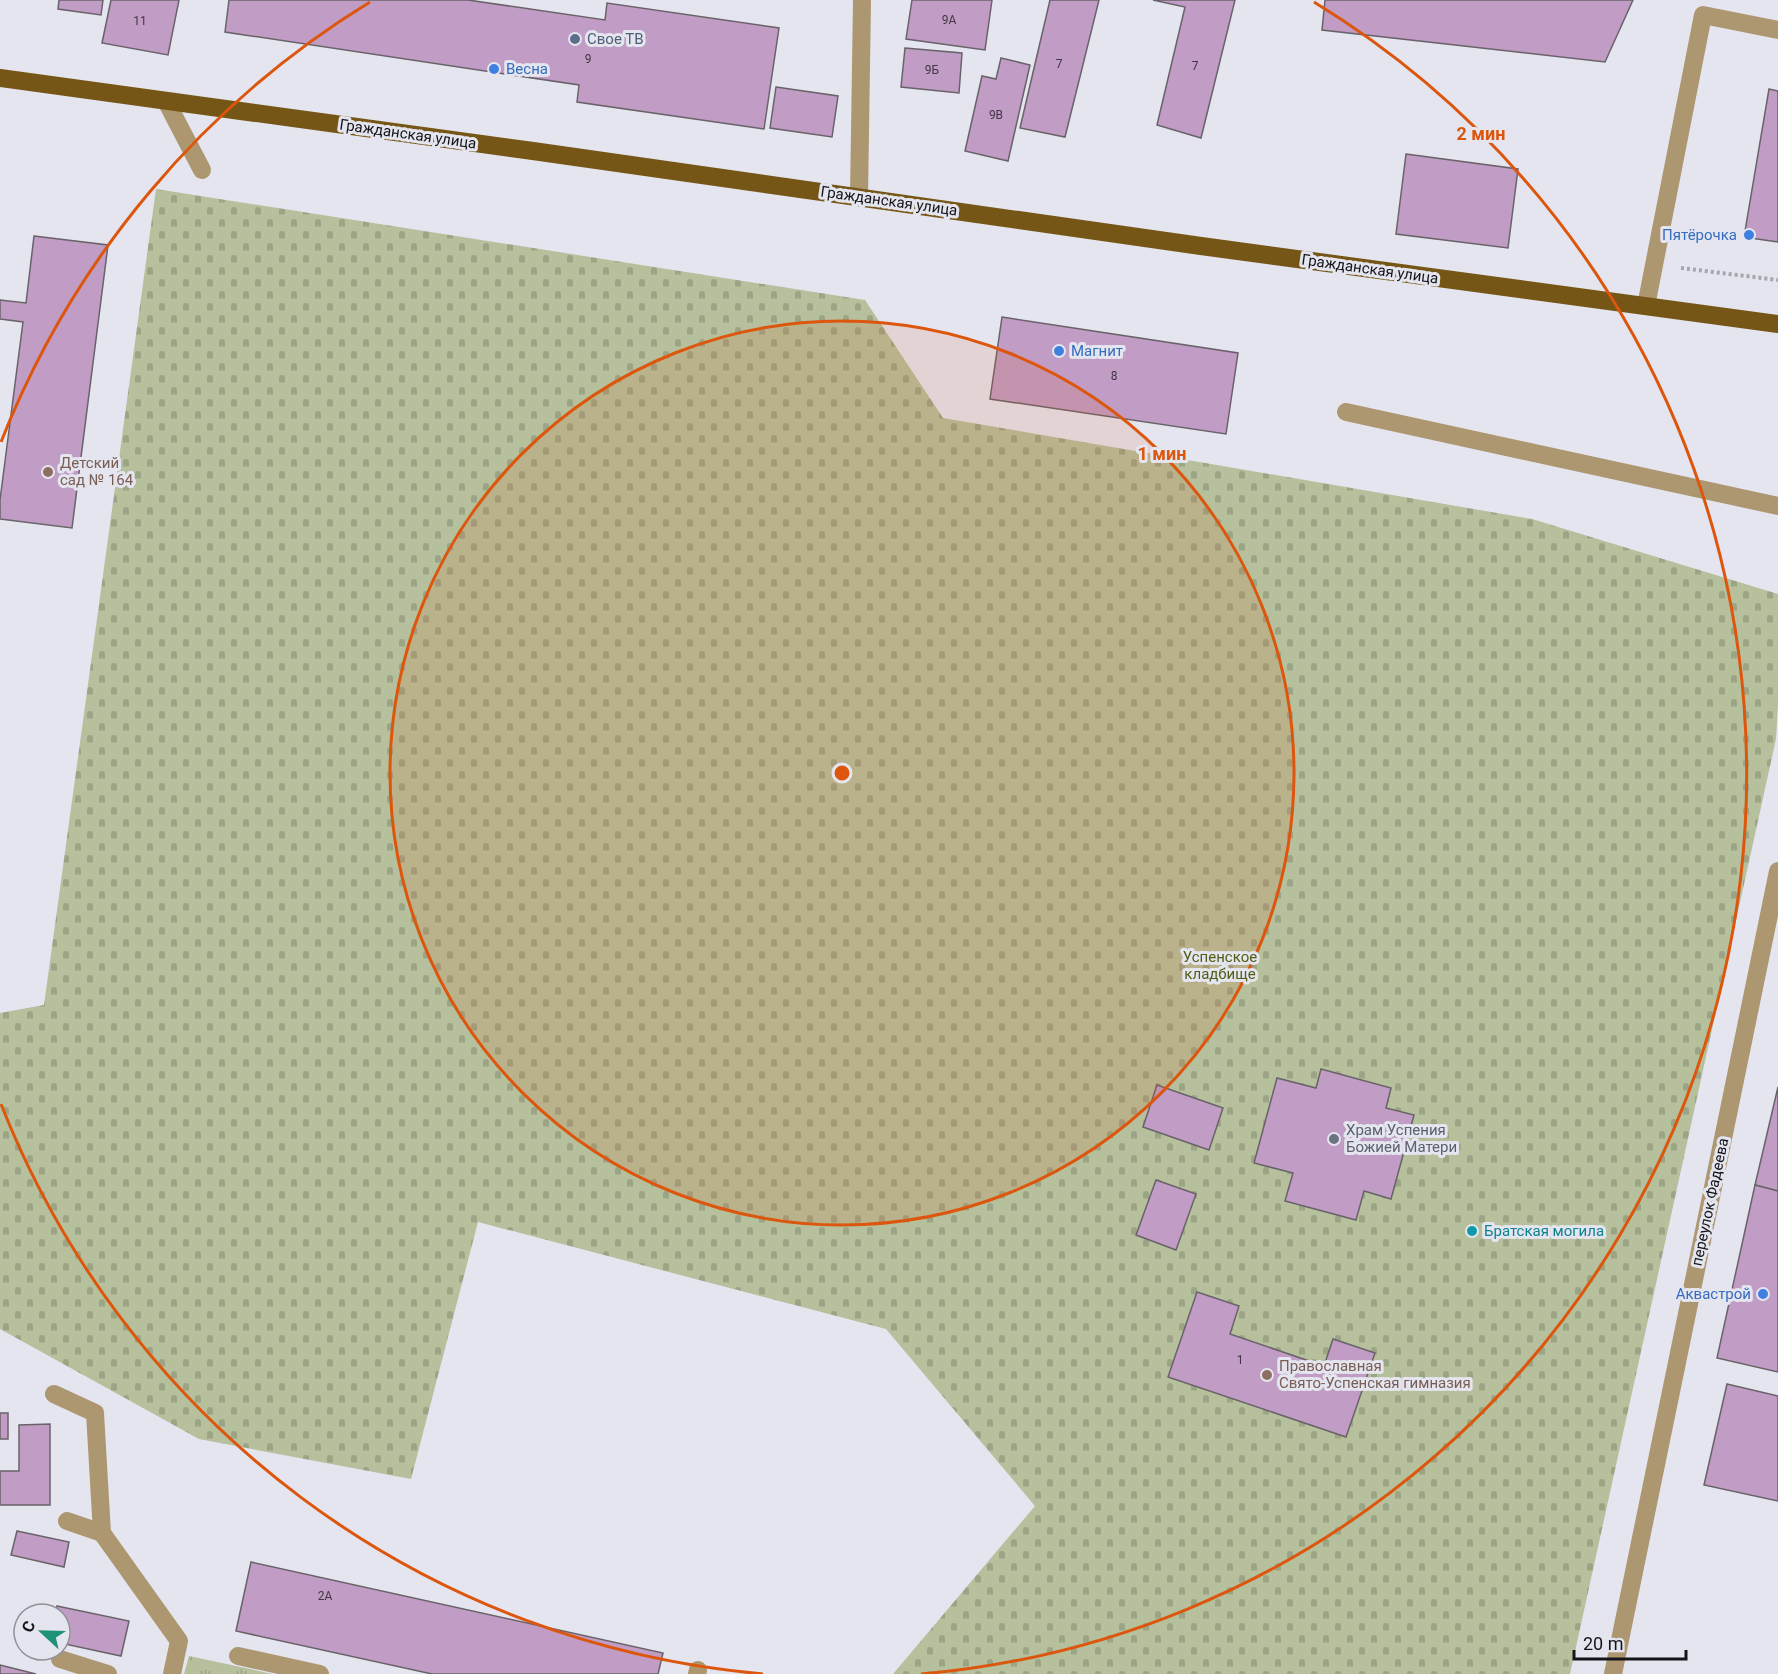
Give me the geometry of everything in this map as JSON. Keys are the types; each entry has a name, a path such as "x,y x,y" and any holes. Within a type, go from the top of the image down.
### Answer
{"main road":[{"name":"Гражданская улица","path":"0,78 1778,324"}],"street":[{"path":"859,197 862,0"},
{"path":"1646,306 1703,15 1778,30"},
{"path":"166,101 202,170"},
{"path":"1346,412 1778,506"},
{"name":"переулок Фадеева","path":"1613,1674 1778,871"},
{"path":"54,1394 95,1413 102,1533 179,1641 172,1674"},
{"path":"67,1521 102,1533"},
{"path":"238,1656 320,1674"},
{"path":"70,1662 108,1674"}],"path":[{"path":"1654,264 1778,280"}],"green space":[{"name":"Успенское кладбище","path":"156,189 865,300 943,418 1532,519 1778,594 1776,739 1570,1674 893,1674 1035,1506 886,1329 478,1222 411,1479 199,1439 0,1329 0,1013 44,1005"},
{"path":"189,1656 273,1674 184,1674"}],"building":[{"path":"59,0 103,0 101,15 58,9"},
{"path":"111,0 179,0 168,55 102,43"},
{"path":"229,0 468,0 605,20 607,3 779,28 764,129 577,102 579,85 225,32"},
{"path":"912,0 992,0 985,50 906,39"},
{"path":"1050,0 1099,0 1065,137 1020,128"},
{"path":"1153,0 1235,0 1201,138 1157,125 1185,7"},
{"path":"1325,0 1633,0 1605,62 1322,30"},
{"path":"905,48 962,53 959,93 901,87"},
{"path":"1001,58 1030,65 1008,161 965,151 982,76 996,79"},
{"path":"776,87 838,96 832,137 770,128"},
{"path":"1769,89 1778,91 1778,242 1744,237"},
{"path":"1406,154 1518,169 1508,248 1396,234"},
{"path":"34,236 108,245 72,528 0,519 0,500 23,322 0,319 0,300 26,303"},
{"path":"1002,317 1238,353 1226,434 990,399"},
{"name":"Храм Успения Божией Матери","path":"1321,1069 1391,1088 1386,1108 1414,1115 1391,1199 1364,1191 1356,1220 1285,1201 1293,1173 1254,1163 1277,1078 1316,1088"},
{"path":"1157,1085 1223,1108 1209,1150 1143,1127"},
{"path":"1778,1087 1778,1191 1755,1185"},
{"path":"1156,1180 1196,1194 1176,1250 1136,1235"},
{"path":"1755,1185 1778,1191 1778,1372 1717,1358"},
{"path":"1197,1292 1239,1306 1230,1334 1324,1366 1333,1339 1375,1353 1346,1437 1168,1377"},
{"path":"1727,1384 1778,1396 1778,1501 1704,1485"},
{"path":"0,1413 8,1413 8,1439 0,1439"},
{"path":"50,1424 50,1505 0,1505 0,1471 19,1471 19,1425"},
{"path":"17,1531 69,1542 64,1567 11,1555"},
{"path":"251,1562 663,1653 658,1674 432,1674 236,1631"},
{"path":"72,1609 129,1621 121,1656 72,1646"},
{"path":"0,1665 36,1674 0,1674"}],"place":[{"name":"Свое ТВ","path":"575,39"},
{"name":"Весна","path":"494,69"},
{"name":"Пятёрочка","path":"1749,235"},
{"name":"Магнит","path":"1059,351"},
{"name":"Детский сад № 164","path":"48,472"},
{"name":"Храм Успения Божией Матери","path":"1334,1139"},
{"name":"Братская могила","path":"1472,1231"},
{"name":"Аквастрой","path":"1763,1294"},
{"name":"Православная Свято-Успенская гимназия","path":"1267,1375"}]}
